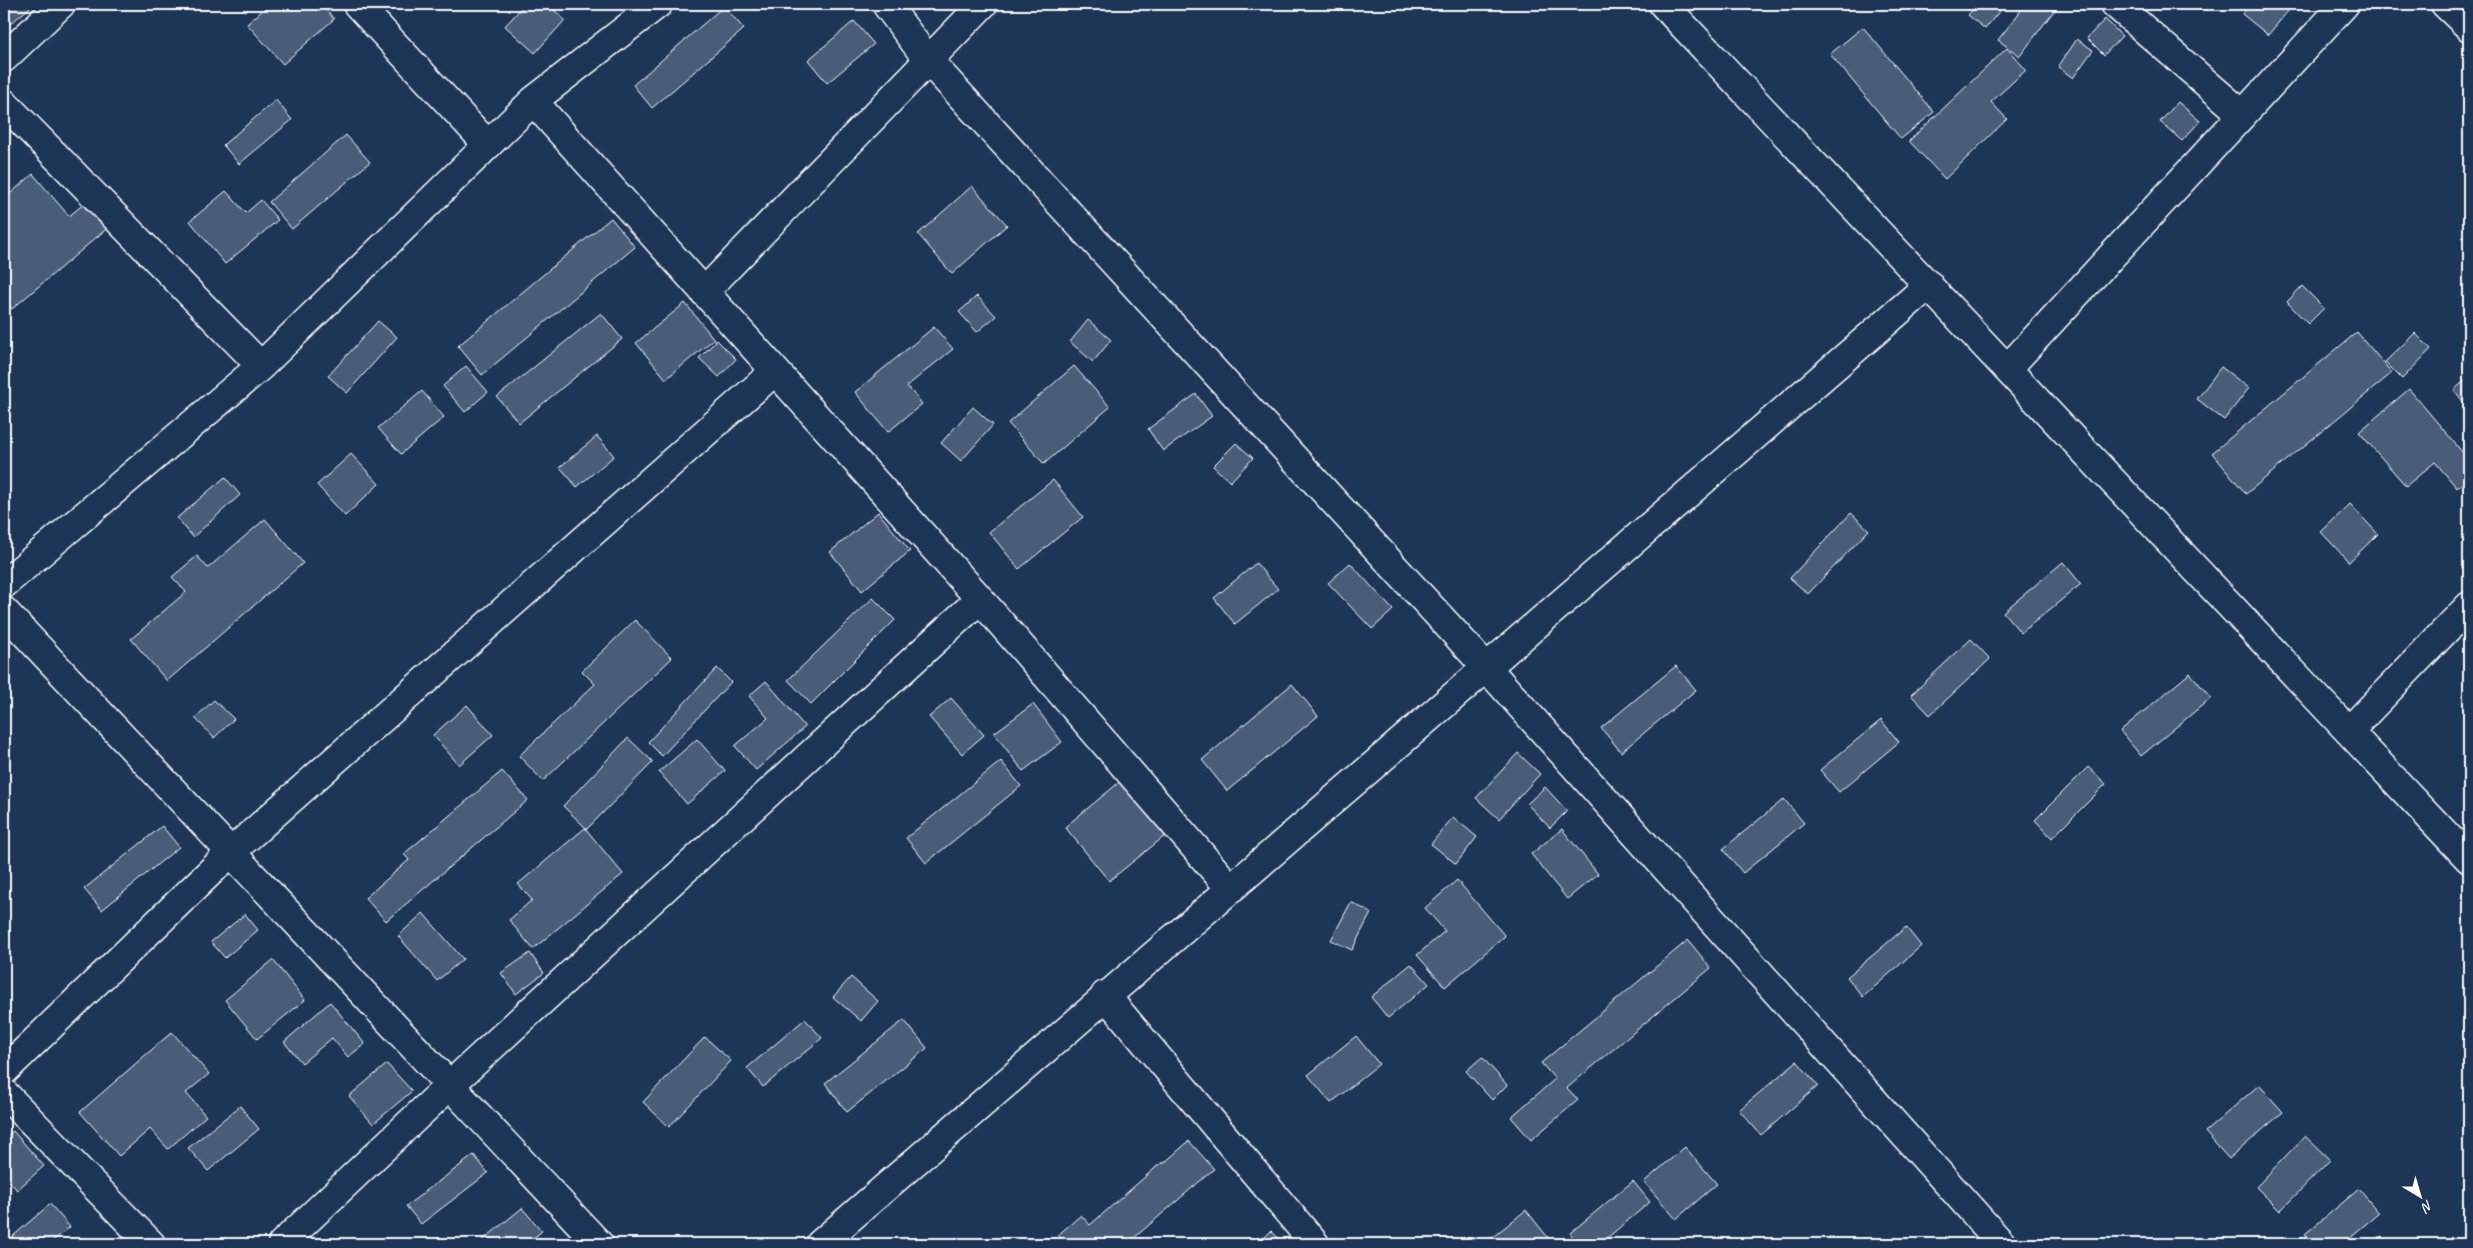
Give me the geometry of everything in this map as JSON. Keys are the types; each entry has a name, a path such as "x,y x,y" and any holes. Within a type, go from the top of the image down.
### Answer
{"street":[{"path":"4,58 61,4"},
{"path":"357,4 488,145"},
{"path":"4,584 261,366 533,101 658,4"},
{"path":"886,4 928,60 1486,667 2002,1244"},
{"path":"704,292 982,4"},
{"path":"1663,4 2469,859"},
{"path":"2115,4 2242,114"},
{"path":"2007,369 2345,4"},
{"path":"2445,4 2469,27"},
{"path":"533,101 980,600 1230,888"},
{"path":"4,103 261,366"},
{"path":"820,1244 1105,995 1929,285"},
{"path":"4,1071 231,852 775,371"},
{"path":"282,1244 450,1085 980,600"},
{"path":"2349,731 2469,606"},
{"path":"4,611 599,1244"},
{"path":"1105,995 1314,1244"},
{"path":"4,1093 151,1244"}],"building":[{"path":"4,4 34,4 4,29"},
{"path":"270,4 321,4 334,19 283,64 247,24"},
{"path":"525,4 547,4 565,20 535,53 505,26"},
{"path":"1978,4 2005,4 1985,29 1968,15"},
{"path":"2026,4 2059,4 2020,56 1998,40"},
{"path":"2251,4 2294,4 2268,35 2242,14"},
{"path":"724,6 744,29 652,108 633,85"},
{"path":"2105,19 2122,36 2104,55 2087,38"},
{"path":"854,21 874,44 827,83 808,60"},
{"path":"1863,27 1934,112 1901,139 1830,54"},
{"path":"2077,39 2093,50 2073,78 2058,67"},
{"path":"2007,48 2026,70 1991,102 2007,119 1945,179 1909,141"},
{"path":"276,100 292,120 239,164 223,145"},
{"path":"2178,102 2200,121 2182,141 2160,122"},
{"path":"346,135 370,162 292,229 269,202"},
{"path":"33,174 69,216 90,199 111,225 12,309 4,299 4,281 9,277 4,271 4,199"},
{"path":"972,186 1007,225 952,274 918,234"},
{"path":"226,191 246,213 261,200 278,220 225,264 190,221"},
{"path":"611,218 635,247 482,375 458,346"},
{"path":"2302,286 2324,308 2308,324 2287,302"},
{"path":"977,296 996,316 977,332 959,312"},
{"path":"685,303 714,339 666,379 636,343"},
{"path":"601,313 622,339 519,423 497,397"},
{"path":"1088,320 1111,340 1093,362 1070,342"},
{"path":"378,321 397,337 347,393 328,376"},
{"path":"934,327 953,349 907,386 922,404 888,432 855,392"},
{"path":"2357,332 2392,373 2246,494 2212,453"},
{"path":"2415,333 2431,349 2402,379 2385,362"},
{"path":"717,340 736,359 719,377 699,358"},
{"path":"466,366 488,392 465,412 443,386"},
{"path":"1074,366 1110,407 1044,464 1008,423"},
{"path":"2221,367 2249,388 2224,420 2197,399"},
{"path":"2469,377 2469,409 2454,390"},
{"path":"2409,389 2469,460 2469,477 2457,488 2435,462 2406,486 2359,432"},
{"path":"422,391 444,417 401,454 378,428"},
{"path":"1196,394 1212,416 1163,451 1148,429"},
{"path":"973,407 993,425 961,461 941,443"},
{"path":"597,436 614,456 577,487 560,467"},
{"path":"1236,443 1253,458 1230,482 1213,466"},
{"path":"351,454 379,484 345,516 317,485"},
{"path":"225,477 240,495 193,537 177,518"},
{"path":"1053,480 1083,517 1019,569 989,532"},
{"path":"2350,504 2378,534 2349,562 2321,532"},
{"path":"878,512 910,551 862,591 830,552"},
{"path":"1851,513 1869,530 1808,594 1790,578"},
{"path":"265,519 303,563 167,681 131,639 186,592 172,577 197,556 208,568"},
{"path":"2063,562 2081,584 2021,633 2003,612"},
{"path":"1256,563 1278,589 1235,624 1214,598"},
{"path":"1350,563 1393,610 1372,629 1328,583"},
{"path":"873,598 895,620 811,704 788,680"},
{"path":"635,620 672,658 543,781 519,756 595,684 582,671"},
{"path":"1971,639 1990,659 1930,715 1911,695"},
{"path":"1676,666 1696,690 1621,752 1601,728"},
{"path":"717,668 731,682 662,756 648,742"},
{"path":"2190,673 2211,698 2141,756 2120,731"},
{"path":"766,681 805,727 756,770 735,746 768,718 749,696"},
{"path":"1292,684 1318,716 1227,791 1202,760"},
{"path":"951,698 984,735 962,754 929,717"},
{"path":"214,700 234,719 214,738 195,718"},
{"path":"1033,704 1062,742 1023,771 994,733"},
{"path":"467,705 493,735 459,765 433,735"},
{"path":"1881,720 1899,742 1839,792 1820,770"},
{"path":"628,738 653,762 587,829 563,806"},
{"path":"697,739 725,771 687,804 659,772"},
{"path":"1518,753 1540,774 1499,819 1476,798"},
{"path":"1001,761 1021,786 926,863 906,838"},
{"path":"2088,767 2106,784 2052,838 2035,820"},
{"path":"502,771 528,800 386,921 365,898 409,860 404,854"},
{"path":"1122,780 1166,835 1109,881 1065,827"},
{"path":"1545,787 1567,811 1550,828 1527,804"},
{"path":"1784,799 1804,823 1743,873 1723,849"},
{"path":"1453,817 1477,837 1456,864 1431,844"},
{"path":"162,826 179,847 102,910 84,889"},
{"path":"585,828 623,874 533,949 509,920 532,900 518,884"},
{"path":"1562,829 1598,874 1567,899 1531,854"},
{"path":"1457,880 1505,936 1445,987 1417,955 1445,931 1425,908"},
{"path":"1351,902 1371,913 1352,950 1331,940"},
{"path":"423,913 463,959 437,981 398,936"},
{"path":"245,914 258,930 225,958 211,942"},
{"path":"1906,927 1921,946 1863,997 1847,977"},
{"path":"1688,940 1711,968 1567,1088 1578,1100 1531,1140 1511,1117 1555,1079 1541,1063"},
{"path":"530,953 544,973 516,994 501,973"},
{"path":"273,960 305,1000 257,1039 225,1000"},
{"path":"1411,964 1429,984 1388,1018 1371,997"},
{"path":"851,977 878,1001 861,1021 833,997"},
{"path":"330,1002 365,1044 348,1057 332,1038 302,1063 284,1042"},
{"path":"805,1019 822,1038 763,1087 747,1068"},
{"path":"904,1020 927,1048 847,1112 825,1083"},
{"path":"172,1032 209,1074 186,1093 206,1116 168,1149 150,1129 119,1156 80,1112"},
{"path":"1356,1036 1379,1064 1331,1103 1308,1075"},
{"path":"705,1037 731,1061 669,1127 643,1102"},
{"path":"1482,1057 1507,1085 1492,1100 1466,1071"},
{"path":"1797,1061 1818,1086 1761,1135 1739,1110"},
{"path":"387,1064 412,1091 373,1124 349,1096"},
{"path":"2259,1085 2283,1112 2229,1159 2205,1132"},
{"path":"240,1106 259,1129 208,1171 188,1148"},
{"path":"13,1131 44,1166 17,1190 4,1175 4,1139"},
{"path":"2305,1136 2330,1160 2280,1211 2256,1187"},
{"path":"1189,1141 1214,1169 1127,1244 1066,1244 1058,1235 1081,1215 1090,1225"},
{"path":"1685,1147 1717,1184 1676,1219 1644,1182"},
{"path":"474,1155 488,1173 421,1224 406,1206"},
{"path":"1633,1181 1650,1202 1600,1244 1579,1244 1570,1233"},
{"path":"2359,1189 2379,1213 2342,1244 2314,1244 2305,1234"},
{"path":"50,1204 70,1227 49,1244 4,1244"},
{"path":"522,1208 542,1231 526,1244 478,1244"},
{"path":"1526,1210 1553,1244 1484,1244"},
{"path":"1271,1231 1285,1244 1258,1244"}]}
